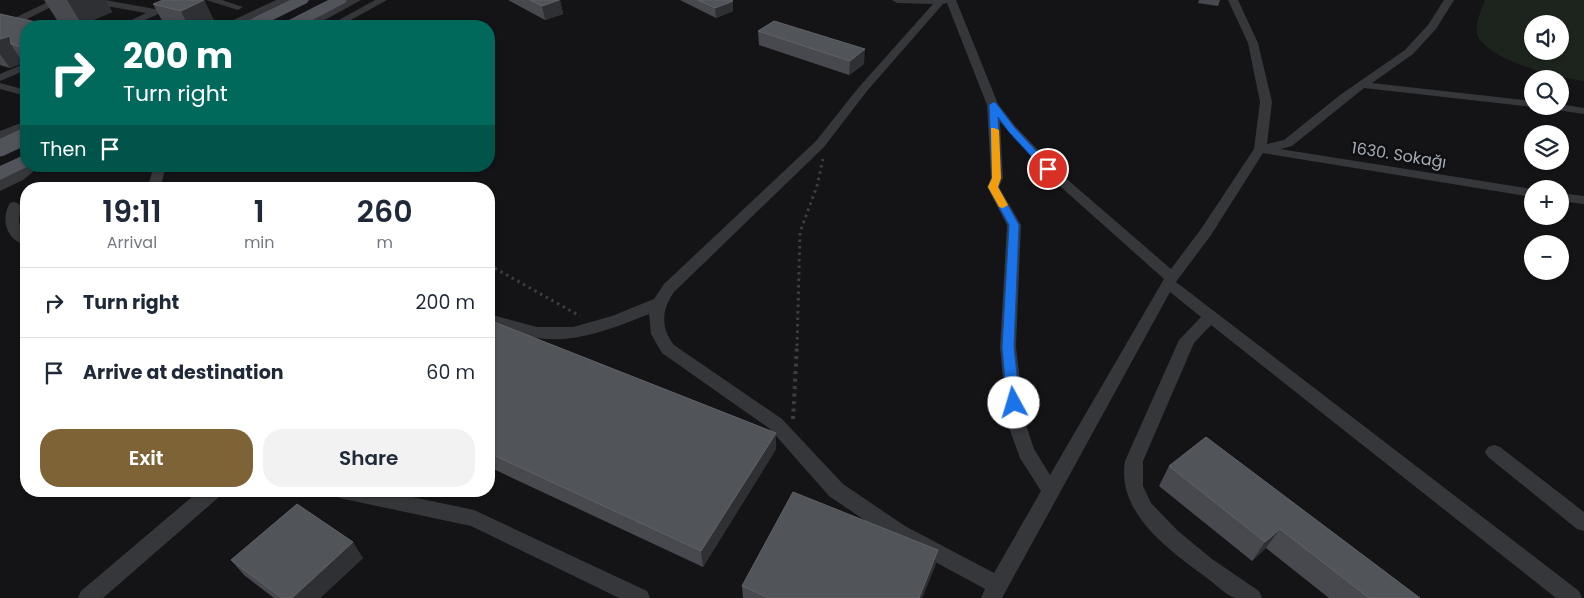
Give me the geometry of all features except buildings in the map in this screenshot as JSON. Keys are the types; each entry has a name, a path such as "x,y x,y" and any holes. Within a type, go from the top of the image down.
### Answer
{"main road":[{"path":"261,20 302,0"},
{"path":"301,20 340,0"},
{"path":"0,148 20,140"},
{"path":"0,174 20,163"}],"street":[{"path":"1,27 60,0"},
{"path":"89,0 156,12"},
{"path":"138,20 184,0"},
{"path":"211,0 238,6"},
{"path":"243,20 285,0"},
{"path":"317,20 355,0"},
{"path":"344,20 382,0"},
{"path":"897,0 956,0"},
{"path":"948,1 863,89 829,133 804,160 669,288 659,303 655,320 658,335 668,350 776,424 836,490 866,511 995,591 1170,281 1206,232 1260,149 1266,102 1253,43 1233,0"},
{"path":"1260,149 1288,143 1331,107 1394,63 1415,46 1432,27 1449,0"},
{"path":"948,1 993,105 1051,172 1211,316 1572,598"},
{"path":"1,27 20,31"},
{"path":"0,78 20,69"},
{"path":"1362,85 1524,103"},
{"path":"0,86 20,91"},
{"path":"993,105 997,178 993,187 1014,225 1008,347 1016,422 1028,457 1051,489"},
{"path":"1569,109 1584,111"},
{"path":"0,137 20,128"},
{"path":"0,137 20,137"},
{"name":"1630. Sokağı","path":"1260,149 1524,192"},
{"path":"0,186 24,172"},
{"path":"1569,198 1584,200"},
{"path":"14,206 11,223 14,230 20,236"},
{"path":"495,321 544,334 566,333 619,320 659,303"},
{"path":"1211,316 1187,340 1134,461 1133,482 1142,505 1174,539 1200,561 1252,598"},
{"path":"1494,452 1584,522"},
{"path":"88,598 205,497"},
{"path":"373,497 474,518 640,598"}],"path":[{"path":"792,442 800,232 817,186 829,133"},
{"path":"495,268 598,326"}],"shaded area":[{"path":"1485,0 1584,0 1584,81 1569,78 1569,70 1536,70 1508,60 1483,43 1477,34 1477,22"}],"slow traffic":[{"path":"994,130 997,178 993,187 1003,205"}],"route":[{"path":"1014,403 1008,347 1014,225 993,187 997,178 993,105 1023,143 1048,169"}]}
